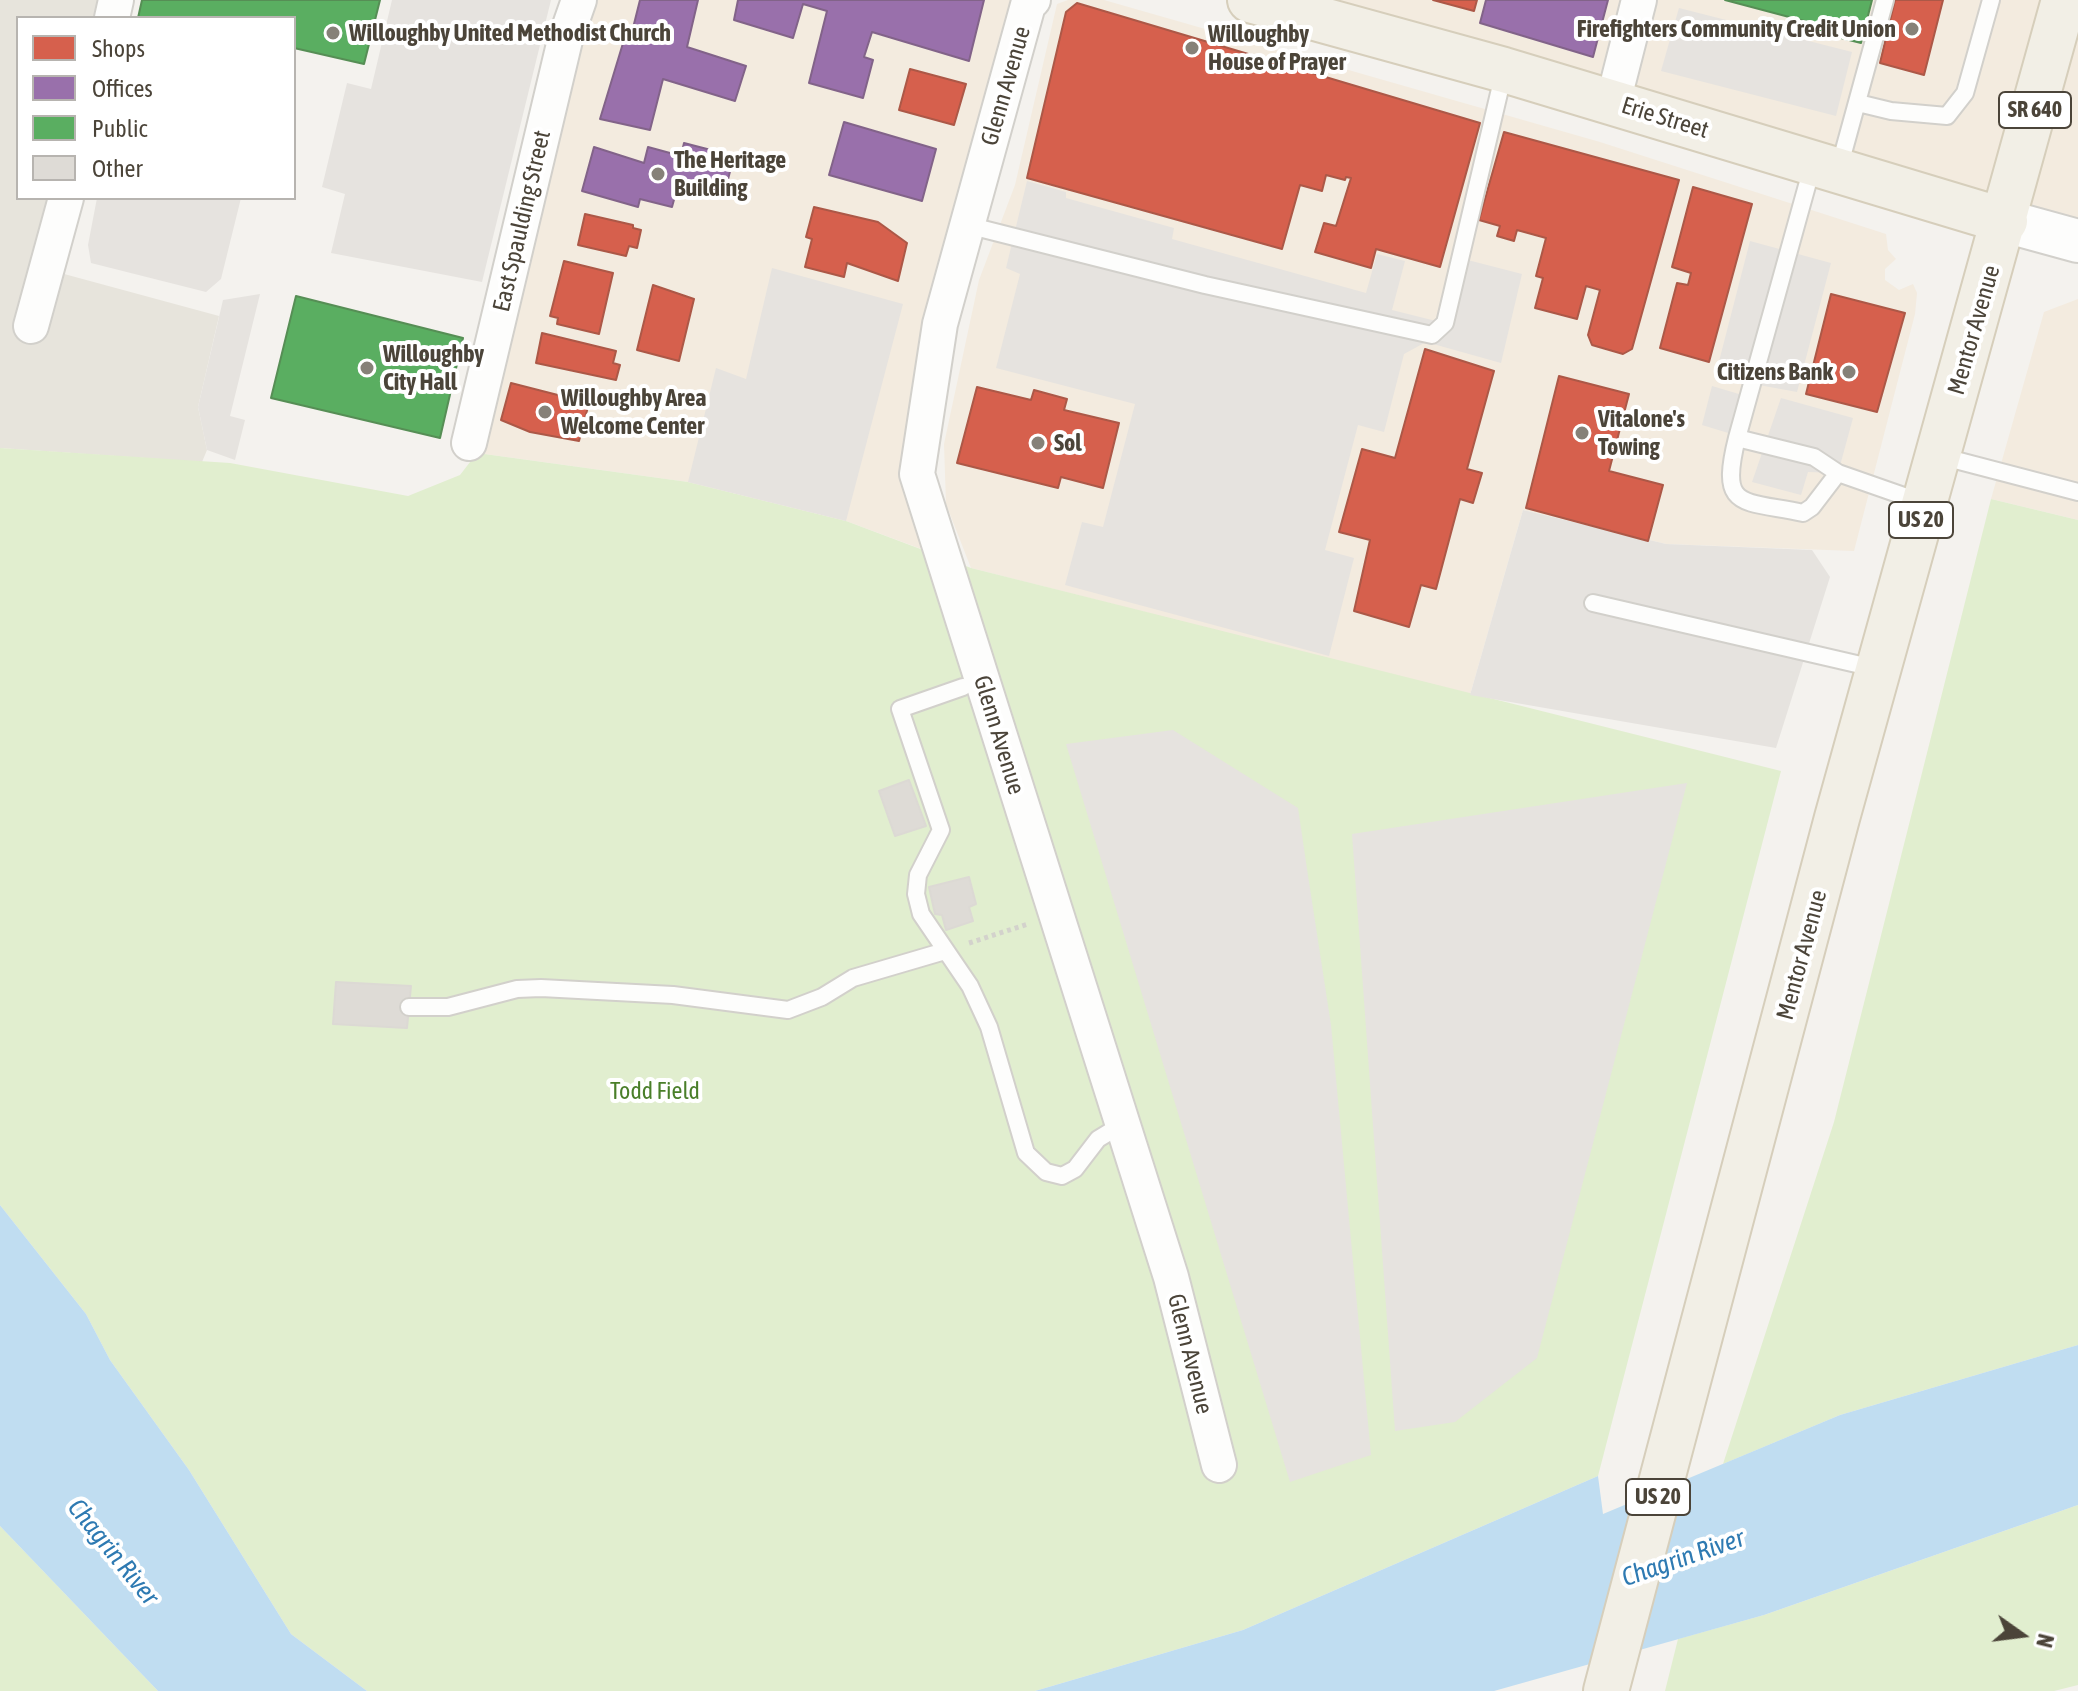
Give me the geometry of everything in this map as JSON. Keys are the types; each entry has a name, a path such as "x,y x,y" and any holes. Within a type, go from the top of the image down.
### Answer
{"main road":[{"name":"Erie Street","path":"1250,0 1504,70 2005,221"},
{"name":"SR 640","path":"2005,221 2064,0"},
{"name":"Mentor Avenue","path":"1606,1691 1879,669 2005,221"}],"street":[{"name":"East Spaulding Street","path":"469,443 565,40 579,0"},
{"name":"Glenn Avenue","path":"1033,0 1028,5 940,324 917,474 1171,1277 1219,1465"},
{"path":"1613,102 1639,0"},
{"path":"31,326 65,200"},
{"name":"Erie Street","path":"2005,221 2078,241"}],"lane":[{"path":"1838,473 1812,507 1803,513 1742,500 1730,488 1728,474 1826,166 1858,103 1885,0"},
{"path":"1858,103 1891,111 1947,116 1965,93 1991,0"},
{"path":"967,225 1233,292 1432,335 1445,323 1504,70"},
{"path":"1737,438 1814,457 1838,473 1926,503"},
{"path":"1939,456 2078,492"},
{"path":"1593,603 1879,669"},
{"path":"963,687 900,709 941,830 918,875 916,894 921,914 970,986 989,1027 1026,1153 1046,1172 1062,1176 1075,1169 1098,1139 1121,1125"},
{"path":"409,1007 448,1007 517,989 541,988 673,995 788,1010 822,997 853,978 945,951"}],"path":[{"path":"945,951 1056,916"}],"shaded area":[{"path":"0,0 102,0 98,16 16,16 16,200 48,200 31,265 219,316 198,407 207,450 202,462 0,448"},
{"path":"392,0 551,0 482,282 331,253 345,194 322,187 347,83 371,89"},
{"path":"586,0 1023,0 926,356 932,553 846,521 688,482 477,453"},
{"path":"1068,0 1104,0 1600,142 1886,234 1888,250 1896,259 1885,269 1885,280 1899,290 1913,284 1917,293 1915,314 1854,551 1666,544 1523,510 1470,695 971,568 946,504 944,444 979,280 1015,185 1057,4"},
{"path":"1271,0 1633,0 1609,95"},
{"path":"1648,0 2053,0 1999,206 1622,97"},
{"path":"1679,8 1852,52 1836,116 1661,71"},
{"path":"2078,37 2078,231 2021,215"},
{"path":"1027,181 1066,192 1066,198 1174,228 1172,239 1366,293 1377,254 1405,261 1392,310 1444,323 1460,258 1522,274 1501,363 1426,342 1404,354 1384,432 1358,425 1325,550 1354,558 1329,656 1065,585 1082,522 1103,527 1135,404 996,368 1020,274 1006,268"},
{"path":"97,200 241,200 221,279 206,292 91,263 88,245"},
{"path":"1750,241 1831,263 1797,392 1715,377"},
{"path":"772,268 903,304 846,521 688,482 716,368 746,379"},
{"path":"260,294 230,416 245,420 235,460 207,450 198,407 223,300"},
{"path":"2078,299 2078,520 1991,499 2044,312"},
{"path":"1712,386 1749,397 1738,436 1702,425"},
{"path":"1781,398 1853,418 1838,473 1808,472 1801,495 1752,482"},
{"path":"1523,510 1666,544 1812,550 1830,577 1776,748 1470,695"},
{"path":"1173,730 1298,808 1331,1025 1371,1455 1290,1482 1066,744"},
{"path":"1687,783 1537,1358 1455,1422 1395,1431 1352,834"}],"green space":[{"name":"Todd Field","path":"0,448 230,463 408,496 460,475 477,453 688,482 846,521 971,568 1781,771 1598,1476 1243,1630 1035,1691 367,1691 291,1634 189,1470 110,1360 86,1314 0,1205"},
{"path":"1991,499 2078,520 2078,1345 1840,1415 1723,1464 1834,1122"},
{"path":"2078,1505 2078,1685 2054,1691 1665,1691 1678,1639 1764,1615"},
{"path":"0,1526 158,1691 0,1691"}],"water":[{"name":"Chagrin River","path":"0,1205 86,1314 110,1360 189,1470 291,1634 367,1691 158,1691 0,1526"},
{"name":"Chagrin River","path":"2078,1345 2078,1505 1764,1615 1494,1691 1035,1691 1243,1630 1598,1476 1603,1514 1840,1415"}],"building: Shops":[{"path":"1433,0 1477,0 1474,11"},
{"name":"Firefighters Community Credit Union","path":"1895,0 1943,0 1924,75 1880,63"},
{"path":"1077,3 1480,123 1440,267 1376,249 1371,268 1315,252 1324,223 1336,226 1351,178 1346,177 1345,180 1326,175 1322,191 1300,185 1282,249 1027,178 1066,12"},
{"path":"910,69 966,84 954,125 899,110"},
{"path":"1504,132 1679,180 1632,349 1623,354 1592,345 1588,335 1600,290 1586,286 1577,319 1535,308 1543,278 1536,276 1546,238 1517,230 1514,241 1497,236 1500,226 1479,220"},
{"path":"1693,187 1752,204 1709,362 1660,348 1677,283 1688,285 1691,273 1672,267"},
{"path":"814,207 878,222 907,243 898,281 847,263 844,277 805,267 812,239 806,237"},
{"path":"585,214 633,225 633,228 641,230 637,248 629,246 626,256 578,245"},
{"path":"564,261 613,273 599,334 557,324 558,318 550,316"},
{"path":"653,285 694,299 679,361 637,350"},
{"name":"Citizens Bank","path":"1831,294 1905,313 1877,412 1806,394"},
{"path":"542,333 616,351 613,363 620,365 616,380 536,363"},
{"path":"1425,349 1494,371 1467,469 1482,473 1473,503 1460,499 1436,589 1421,585 1409,627 1354,611 1370,540 1339,532 1362,449 1395,458"},
{"name":"Vitalone's Towing","path":"1559,376 1629,394 1609,471 1663,485 1648,541 1526,508"},
{"name":"Willoughby Area Welcome Center","path":"511,383 589,403 579,441 530,432 501,420"},
{"name":"Sol","path":"977,387 1031,400 1034,390 1067,399 1064,410 1119,423 1103,488 1061,477 1058,488 957,463"}],"building: Offices":[{"path":"640,0 698,0 687,47 746,66 735,101 663,79 650,130 600,119 627,30 632,32"},
{"path":"738,0 984,0 969,61 872,32 864,57 873,60 863,98 809,83 827,11 803,4 793,38 734,20"},
{"path":"1486,0 1608,0 1593,57 1480,23"},
{"path":"844,122 936,149 922,201 829,175"},
{"name":"The Heritage Building","path":"684,143 734,156 725,191 703,186 702,191 678,185 672,207 640,199 638,207 582,191 594,147 644,163 648,147 681,156"}],"building: Public":[{"name":"Willoughby United Methodist Church","path":"142,0 380,0 364,64 296,48 296,16 138,16"},
{"path":"1725,0 1872,0 1861,43 1809,30 1808,22"},
{"name":"Willoughby City Hall","path":"296,296 463,338 440,438 271,398"}],"building: Other":[{"path":"909,780 926,826 895,836 879,791"},
{"path":"969,877 976,904 969,907 973,921 946,930 942,915 935,914 929,887"},
{"path":"336,982 411,986 407,1028 333,1024"}],"place":[{"name":"Firefighters Community Credit Union","path":"1912,29"},
{"name":"Willoughby United Methodist Church","path":"333,33"},
{"name":"Willoughby House of Prayer","path":"1192,48"},
{"name":"The Heritage Building","path":"658,174"},
{"name":"Willoughby City Hall","path":"367,368"},
{"name":"Citizens Bank","path":"1849,372"},
{"name":"Willoughby Area Welcome Center","path":"545,412"},
{"name":"Vitalone's Towing","path":"1582,433"},
{"name":"Sol","path":"1038,443"}]}
